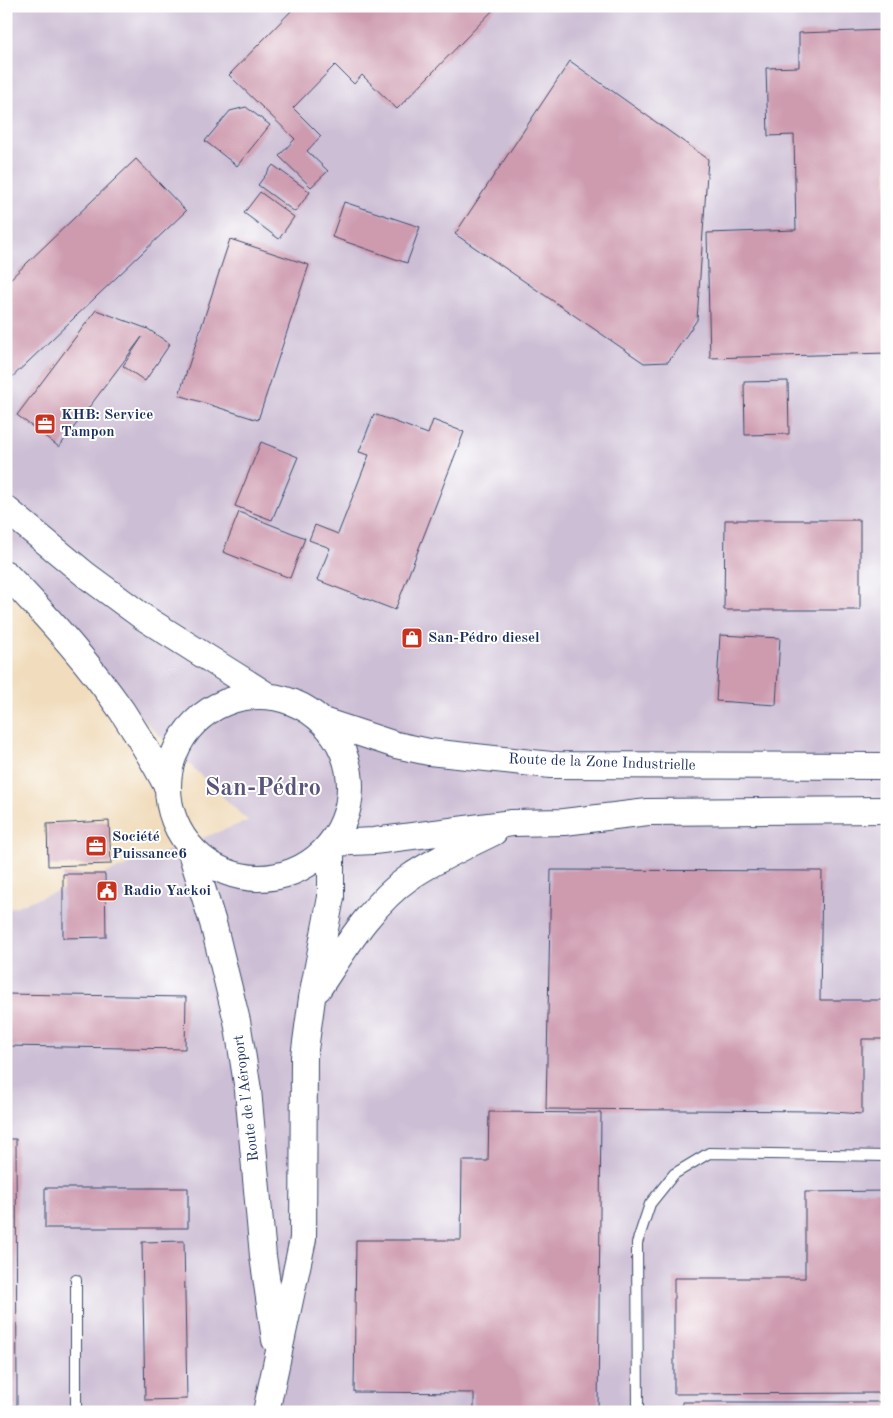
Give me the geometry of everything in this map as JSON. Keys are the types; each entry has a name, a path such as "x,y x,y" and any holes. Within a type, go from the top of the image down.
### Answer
{"main road":[{"path":"6,509 86,575 143,617 268,696 298,704 323,721 342,748 350,780 346,814 331,843 303,867 269,878 251,878 217,869 202,859 189,846 172,818 167,786 174,753 192,725 219,705 235,699 268,696"},
{"path":"6,574 74,648 122,710 167,786"},
{"name":"Route de la Zone Industrielle","path":"323,721 396,745 429,752 551,765 887,766"},
{"path":"331,843 374,841 512,823 564,822 648,812 887,810"},
{"path":"312,998 345,948 383,900 409,878 512,823"},
{"name":"Route de l'Aéroport","path":"266,1412 303,1239 304,1057 312,998 331,896 331,843"},
{"name":"Route de l'Aéroport","path":"189,846 213,923 238,1022 248,1090 263,1256 277,1356"}],"lane":[{"path":"638,1412 637,1243 650,1204 674,1174 709,1153 887,1156"},
{"path":"76,1280 76,1412"}],"shaded area":[{"path":"6,6 887,6 887,1412 6,1412 6,910 248,821 6,587"}],"building":[{"path":"296,6 497,6 397,109 362,75 354,84 335,65 293,108 321,136 307,151 328,171 311,187 279,156 295,139 229,75"},
{"path":"887,30 887,353 710,358 707,233 796,230 794,135 768,136 766,68 799,67 799,33"},
{"path":"570,61 708,159 697,320 668,362 644,363 455,234"},
{"path":"246,107 270,125 237,166 205,141 230,111"},
{"path":"136,159 186,211 6,383 6,283"},
{"path":"273,165 310,192 295,212 258,185"},
{"path":"260,192 294,217 279,239 244,213"},
{"path":"344,202 420,227 407,263 332,237"},
{"path":"230,239 309,265 258,420 179,395"},
{"path":"96,310 148,329 170,344 145,381 123,366 142,337 59,447 17,415"},
{"path":"788,381 789,434 745,435 744,382"},
{"path":"374,414 428,434 433,420 464,432 395,610 317,580 330,548 309,540 315,525 338,534 369,455 359,452"},
{"path":"261,442 298,457 272,520 235,506"},
{"path":"239,512 305,538 290,578 223,552"},
{"path":"725,520 860,520 860,610 724,610"},
{"path":"720,635 780,638 776,705 716,701"},
{"path":"109,821 111,864 48,866 47,824"},
{"path":"551,870 822,871 820,1000 887,1000 887,1039 862,1039 862,1114 819,1111 546,1109"},
{"path":"63,874 105,874 106,937 63,938"},
{"path":"6,994 186,997 185,1049 6,1046"},
{"path":"489,1112 601,1113 598,1412 474,1412 474,1393 354,1392 356,1240 461,1240 462,1161 488,1161"},
{"path":"6,1139 16,1139 17,1406 6,1406"},
{"path":"45,1188 188,1188 188,1228 45,1228"},
{"path":"887,1191 887,1393 674,1394 674,1278 805,1278 805,1192"},
{"path":"184,1241 187,1399 145,1400 142,1242"},
{"path":"682,1402 887,1402 887,1412 682,1412"}],"place":[{"name":"KHB: Service Tampon","path":"45,424"},
{"name":"San-Pédro diesel","path":"412,638"},
{"name":"Société Puissance6","path":"96,846"},
{"name":"Radio Yackoi","path":"107,891"}],"district":[{"name":"San-Pédro","path":"263,788"}]}
